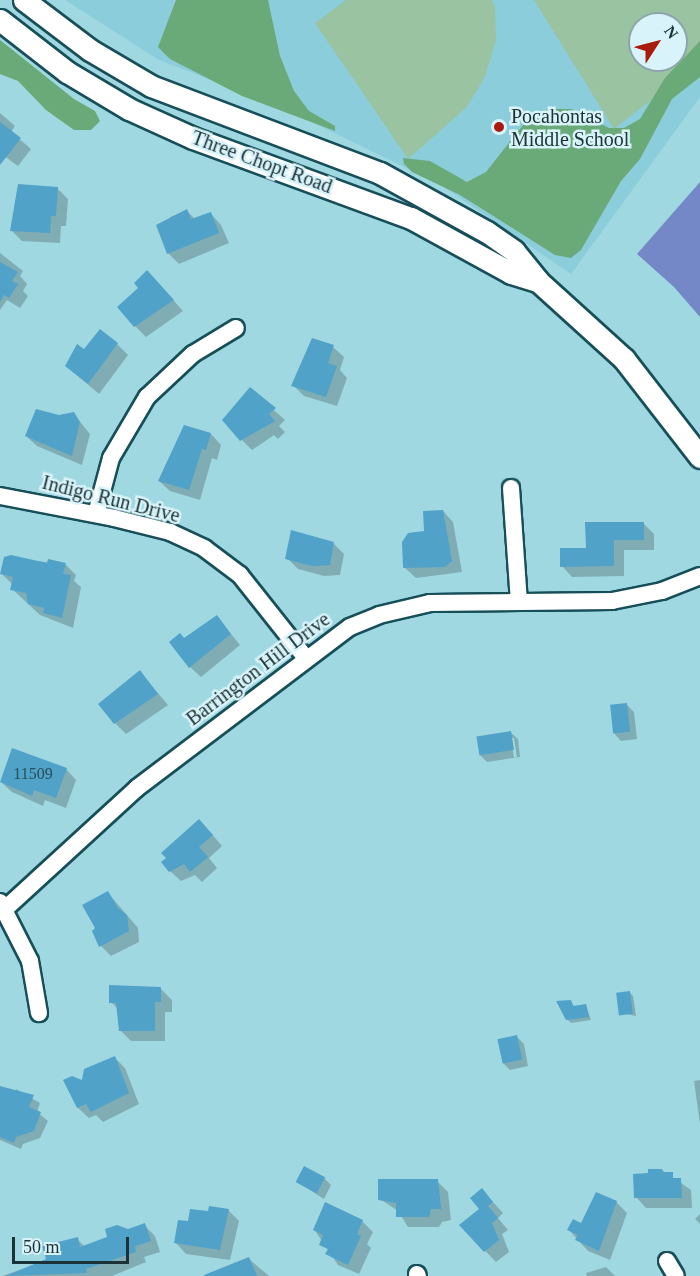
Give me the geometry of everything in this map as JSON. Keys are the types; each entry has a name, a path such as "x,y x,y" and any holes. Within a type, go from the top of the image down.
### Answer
{"main road":[{"name":"Three Chopt Road","path":"24,0 90,50 151,86 380,173 433,199 514,251 538,281 624,359 700,457"},
{"name":"Three Chopt Road","path":"0,20 67,72 129,109 193,138 411,218 511,273 538,281"}],"street":[{"path":"96,514 111,458 147,397 185,361 236,328"},
{"path":"511,488 519,602"},
{"name":"Indigo Run Drive","path":"0,495 96,514 170,532 204,548 240,575 305,657"},
{"name":"Barrington Hill Drive","path":"2,905 137,789 305,657 350,627 379,615 430,603 612,601 662,591 700,576"},
{"path":"2,905 30,961 39,1013"},
{"path":"667,1261 676,1276"}],"shaded area":[{"name":"Pocahontas Middle School","path":"65,0 700,0 700,97 571,274 441,185 281,107 159,60"},
{"path":"700,182 700,317 674,287 637,254"}],"green space":[{"path":"176,0 268,0 280,56 294,91 309,111 335,126 335,131 242,96 170,59 158,47"},
{"path":"346,0 492,0 495,6 496,40 485,77 466,108 408,159 315,23"},
{"path":"534,0 700,0 700,62 688,71 688,12 628,12 628,72 687,72 614,129"},
{"path":"0,40 74,99 95,111 100,121 91,130 74,130 46,110 18,81 0,74"},
{"path":"700,41 700,77 672,99 640,159 621,181 581,250 571,258 555,255 460,195 412,172 404,164 403,158 430,161 467,182 486,172 527,120 548,109 571,109 609,128 624,128 640,119 671,72 688,72 688,54"}],"building":[{"path":"0,122 21,138 0,165"},
{"path":"18,184 58,187 56,216 51,216 50,233 10,231"},
{"path":"187,209 191,219 211,212 219,233 167,254 156,225"},
{"path":"0,262 18,272 12,281 18,284 9,298 4,295 0,302"},
{"path":"147,270 174,300 134,327 117,307 138,288 134,283"},
{"path":"100,329 118,343 88,384 65,366 77,344 84,349"},
{"path":"312,338 334,345 328,363 337,366 326,397 291,386"},
{"path":"250,387 276,408 269,414 275,421 240,441 222,420"},
{"path":"36,409 59,415 74,412 80,422 72,456 25,436"},
{"path":"184,425 211,433 206,450 202,449 189,490 158,481"},
{"path":"443,510 452,561 445,567 403,568 402,542 408,533 424,531 423,511"},
{"path":"585,522 644,522 644,540 614,540 614,566 560,567 560,548 586,548"},
{"path":"291,530 334,542 330,565 312,566 285,559"},
{"path":"11,555 47,563 48,559 66,563 63,574 71,575 62,618 43,613 44,608 28,604 26,593 10,590 13,577 0,574 4,557"},
{"path":"217,615 231,634 189,668 169,642 180,633 184,638"},
{"path":"140,670 158,694 114,724 98,704"},
{"path":"627,703 630,732 613,734 610,705"},
{"path":"511,731 514,750 479,755 476,736"},
{"path":"12,748 67,768 56,798 34,790 32,796 0,782"},
{"path":"199,819 213,835 199,847 208,857 190,872 184,864 169,872 161,862 166,858 161,853"},
{"path":"108,891 118,908 127,915 129,931 99,947 92,931 95,928 82,905"},
{"path":"109,985 161,987 161,1002 155,1002 155,1031 119,1031 116,1003 109,1003"},
{"path":"630,991 633,1014 619,1016 616,993"},
{"path":"571,1000 573,1006 586,1004 589,1017 566,1020 556,1001"},
{"path":"517,1035 522,1059 503,1064 497,1039"},
{"path":"115,1056 129,1093 91,1112 86,1104 77,1108 63,1080 72,1076 82,1080 84,1069"},
{"path":"0,1086 34,1095 29,1107 41,1112 34,1131 16,1137 14,1143 0,1137"},
{"path":"304,1166 325,1177 317,1193 296,1182"},
{"path":"648,1169 673,1172 673,1178 681,1178 682,1198 634,1198 633,1174 648,1173"},
{"path":"378,1179 438,1179 441,1209 431,1209 429,1217 396,1217 396,1203 378,1200"},
{"path":"482,1188 493,1202 488,1206 498,1218 492,1223 499,1240 484,1252 459,1225 479,1209 470,1198"},
{"path":"596,1192 617,1201 599,1251 575,1240 578,1235 567,1230 573,1219 581,1223"},
{"path":"325,1202 363,1220 357,1234 361,1236 348,1265 325,1254 328,1249 319,1245 323,1235 313,1230"},
{"path":"209,1206 229,1209 220,1250 174,1243 178,1220 188,1221 190,1209 208,1211"},
{"path":"145,1223 151,1241 135,1246 136,1252 86,1269 87,1273 6,1276 46,1259 42,1246 78,1237 80,1247 107,1237 105,1229 117,1225 128,1229"},
{"path":"249,1257 257,1276 204,1276 204,1275"}],"place":[{"name":"Pocahontas Middle School","path":"499,127"}]}
